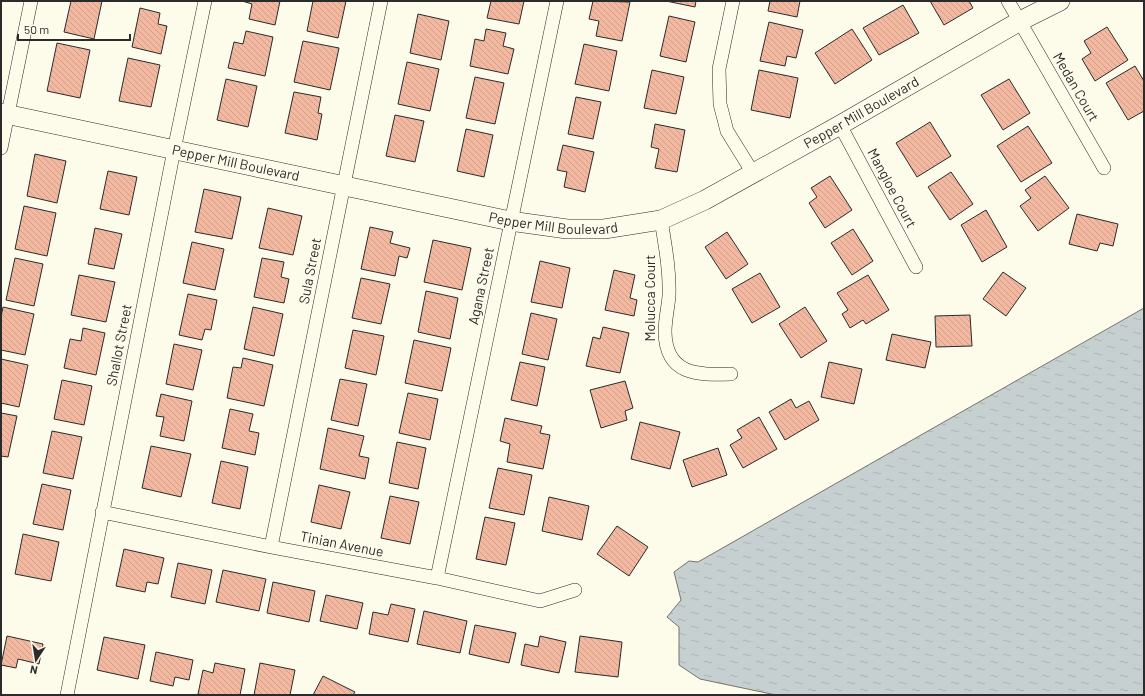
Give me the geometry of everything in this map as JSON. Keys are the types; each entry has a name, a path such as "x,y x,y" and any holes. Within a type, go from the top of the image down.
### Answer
{"street":[{"path":"1,148 4,114 31,1"},
{"name":"Shallot Street","path":"67,695 102,512 205,1"},
{"name":"Sula Street","path":"271,547 381,1"},
{"name":"Agana Street","path":"437,578 510,221 557,1"},
{"path":"733,1 718,69 720,104 727,131 753,173"},
{"name":"Medan Court","path":"1008,1 1104,168"},
{"name":"Pepper Mill Boulevard","path":"4,114 510,221 567,229 604,229 662,220 705,200 840,125 1020,21 1060,1"},
{"name":"Mangloe Court","path":"840,125 916,267"},
{"name":"Molucca Court","path":"662,220 668,269 669,296 665,332 666,350 674,362 684,370 704,374 731,374"},
{"name":"Tinian Avenue","path":"102,512 271,547 437,578 540,601 575,590"}],"water":[{"path":"1144,308 1144,695 776,695 700,679 679,665 679,627 667,617 681,600 674,572 689,561 698,562"}],"building":[{"path":"71,1 102,1 94,39 64,32"},
{"path":"242,1 280,1 275,25 249,19 252,4"},
{"path":"313,1 346,1 338,38 307,31"},
{"path":"491,1 524,1 519,24 487,18"},
{"path":"593,1 630,2 622,41 596,36 599,21 589,19"},
{"path":"666,1 696,1 695,7"},
{"path":"770,1 800,1 797,17 768,11"},
{"path":"930,1 969,1 973,8 944,25"},
{"path":"903,5 919,33 879,55 863,28"},
{"path":"140,8 160,13 158,24 167,26 161,54 132,47"},
{"path":"418,14 449,21 441,60 410,53"},
{"path":"669,16 695,22 686,62 660,56"},
{"path":"769,22 803,30 796,58 787,56 785,66 760,61"},
{"path":"1107,27 1128,60 1095,81 1082,59 1091,53 1084,41"},
{"path":"486,29 506,33 503,46 514,49 508,74 470,66 475,39 484,41"},
{"path":"852,29 872,60 835,84 815,53"},
{"path":"246,31 273,37 265,76 228,68 234,42 243,44"},
{"path":"303,41 339,48 330,90 294,82"},
{"path":"57,43 90,50 80,98 47,91"},
{"path":"584,44 617,51 609,91 575,84"},
{"path":"128,58 160,65 151,107 119,101"},
{"path":"407,62 439,69 430,111 398,104"},
{"path":"1135,66 1144,81 1144,111 1128,120 1106,83"},
{"path":"652,70 684,77 676,114 644,108"},
{"path":"759,70 798,78 790,118 751,110"},
{"path":"475,77 504,83 495,124 466,118"},
{"path":"226,79 257,86 248,127 217,120"},
{"path":"1009,79 1030,113 1003,130 981,95"},
{"path":"294,92 321,97 318,113 322,114 317,140 285,133"},
{"path":"576,97 601,102 593,139 568,134"},
{"path":"395,115 424,121 415,162 386,156"},
{"path":"930,122 951,156 917,177 896,143"},
{"path":"655,124 685,130 677,172 655,168 659,149 651,147"},
{"path":"1028,126 1052,163 1021,182 997,146"},
{"path":"466,129 493,135 484,177 457,171"},
{"path":"563,145 594,152 585,192 564,187 567,172 557,170"},
{"path":"35,154 66,161 57,203 27,196"},
{"path":"108,171 137,177 129,215 100,209"},
{"path":"951,172 973,204 950,220 928,187"},
{"path":"830,176 852,210 825,228 809,203 817,197 811,188"},
{"path":"1045,176 1069,208 1038,231 1020,206 1031,198 1025,190"},
{"path":"204,189 241,197 232,239 195,232"},
{"path":"24,206 56,213 47,256 15,249"},
{"path":"268,208 302,216 293,255 259,248"},
{"path":"986,210 1007,247 982,262 961,225"},
{"path":"1077,214 1118,224 1113,246 1100,243 1097,251 1069,244"},
{"path":"370,227 393,232 390,243 410,248 407,258 399,256 395,276 361,269"},
{"path":"95,228 122,234 114,269 88,264"},
{"path":"853,229 873,261 852,275 831,243"},
{"path":"727,232 748,264 726,279 705,247"},
{"path":"433,240 471,248 462,290 424,282"},
{"path":"192,242 224,249 215,290 183,283"},
{"path":"15,258 43,264 34,306 6,300"},
{"path":"262,258 284,262 281,277 289,279 284,303 254,297"},
{"path":"540,261 570,268 562,308 531,302"},
{"path":"614,270 635,275 630,298 637,300 634,316 605,310"},
{"path":"1003,272 1026,288 1006,316 983,299"},
{"path":"760,273 780,307 752,323 732,289"},
{"path":"79,275 115,282 106,322 71,315"},
{"path":"868,275 889,310 866,324 863,320 850,328 842,314 848,310 837,293"},
{"path":"361,278 390,284 381,324 352,318"},
{"path":"426,291 458,298 450,339 418,332"},
{"path":"188,294 217,300 211,330 205,329 202,340 179,335"},
{"path":"3,307 34,314 25,355 1,350 1,317"},
{"path":"253,307 283,314 274,356 244,349"},
{"path":"805,307 827,341 801,358 779,324"},
{"path":"531,313 557,319 548,360 522,354"},
{"path":"970,315 972,346 936,347 935,316"},
{"path":"603,327 629,333 620,373 586,366 593,337 600,339"},
{"path":"83,328 105,333 96,375 64,368 70,339 81,341"},
{"path":"353,330 384,336 376,375 345,368"},
{"path":"892,334 931,342 925,368 886,360"},
{"path":"414,340 451,348 442,391 405,383"},
{"path":"174,344 202,350 193,390 166,384"},
{"path":"243,358 273,365 264,406 227,398 233,367 241,368"},
{"path":"1,359 28,365 19,407 1,403"},
{"path":"520,362 545,367 537,406 511,400"},
{"path":"829,362 862,369 854,404 821,397"},
{"path":"340,379 367,384 358,426 331,420"},
{"path":"62,380 92,386 84,425 54,419"},
{"path":"625,381 633,408 625,411 627,420 601,428 590,390"},
{"path":"408,393 438,399 430,440 399,433"},
{"path":"161,394 192,401 184,441 160,436 164,417 156,416"},
{"path":"791,399 796,408 809,401 819,420 785,440 769,412"},
{"path":"230,409 253,414 249,431 259,433 255,455 222,448"},
{"path":"1,413 17,416 8,457 1,456"},
{"path":"759,417 777,449 743,468 730,445 742,438 737,430"},
{"path":"505,418 542,426 540,433 550,435 543,469 507,462 510,444 500,441"},
{"path":"640,422 680,432 670,469 631,459"},
{"path":"328,428 364,436 359,456 369,458 365,479 320,469"},
{"path":"52,431 82,437 73,479 43,473"},
{"path":"397,442 426,448 418,489 389,483"},
{"path":"151,446 191,454 181,497 142,488"},
{"path":"718,448 727,475 692,487 683,460"},
{"path":"221,461 248,467 240,509 212,503"},
{"path":"498,468 532,475 524,515 489,508"},
{"path":"42,484 71,490 63,530 33,524"},
{"path":"319,485 350,492 341,529 311,522"},
{"path":"390,496 419,502 410,544 381,538"},
{"path":"549,497 589,506 582,540 542,531"},
{"path":"485,517 515,523 506,565 476,559"},
{"path":"617,526 648,547 629,576 597,554"},
{"path":"23,534 59,542 51,581 15,574"},
{"path":"124,549 164,558 158,584 147,582 145,592 116,586"},
{"path":"178,563 212,570 205,604 171,597"},
{"path":"223,570 266,579 259,611 216,602"},
{"path":"273,582 315,591 309,622 267,613"},
{"path":"326,595 363,603 357,629 320,621"},
{"path":"391,604 415,609 408,642 369,634 373,612 388,615"},
{"path":"424,611 467,621 460,653 417,644"},
{"path":"475,625 516,633 509,663 469,654"},
{"path":"7,636 43,644 39,664 18,659 16,668 1,665"},
{"path":"540,636 566,642 559,673 521,665 525,644 538,647"},
{"path":"580,636 622,642 618,677 575,672"},
{"path":"104,637 145,645 138,679 97,670"},
{"path":"156,652 193,660 189,680 175,677 173,686 150,681"},
{"path":"215,663 245,669 240,695 198,694 203,670 213,673"},
{"path":"260,663 295,670 290,695 254,695"},
{"path":"323,676 355,692 353,695 313,695"}]}
